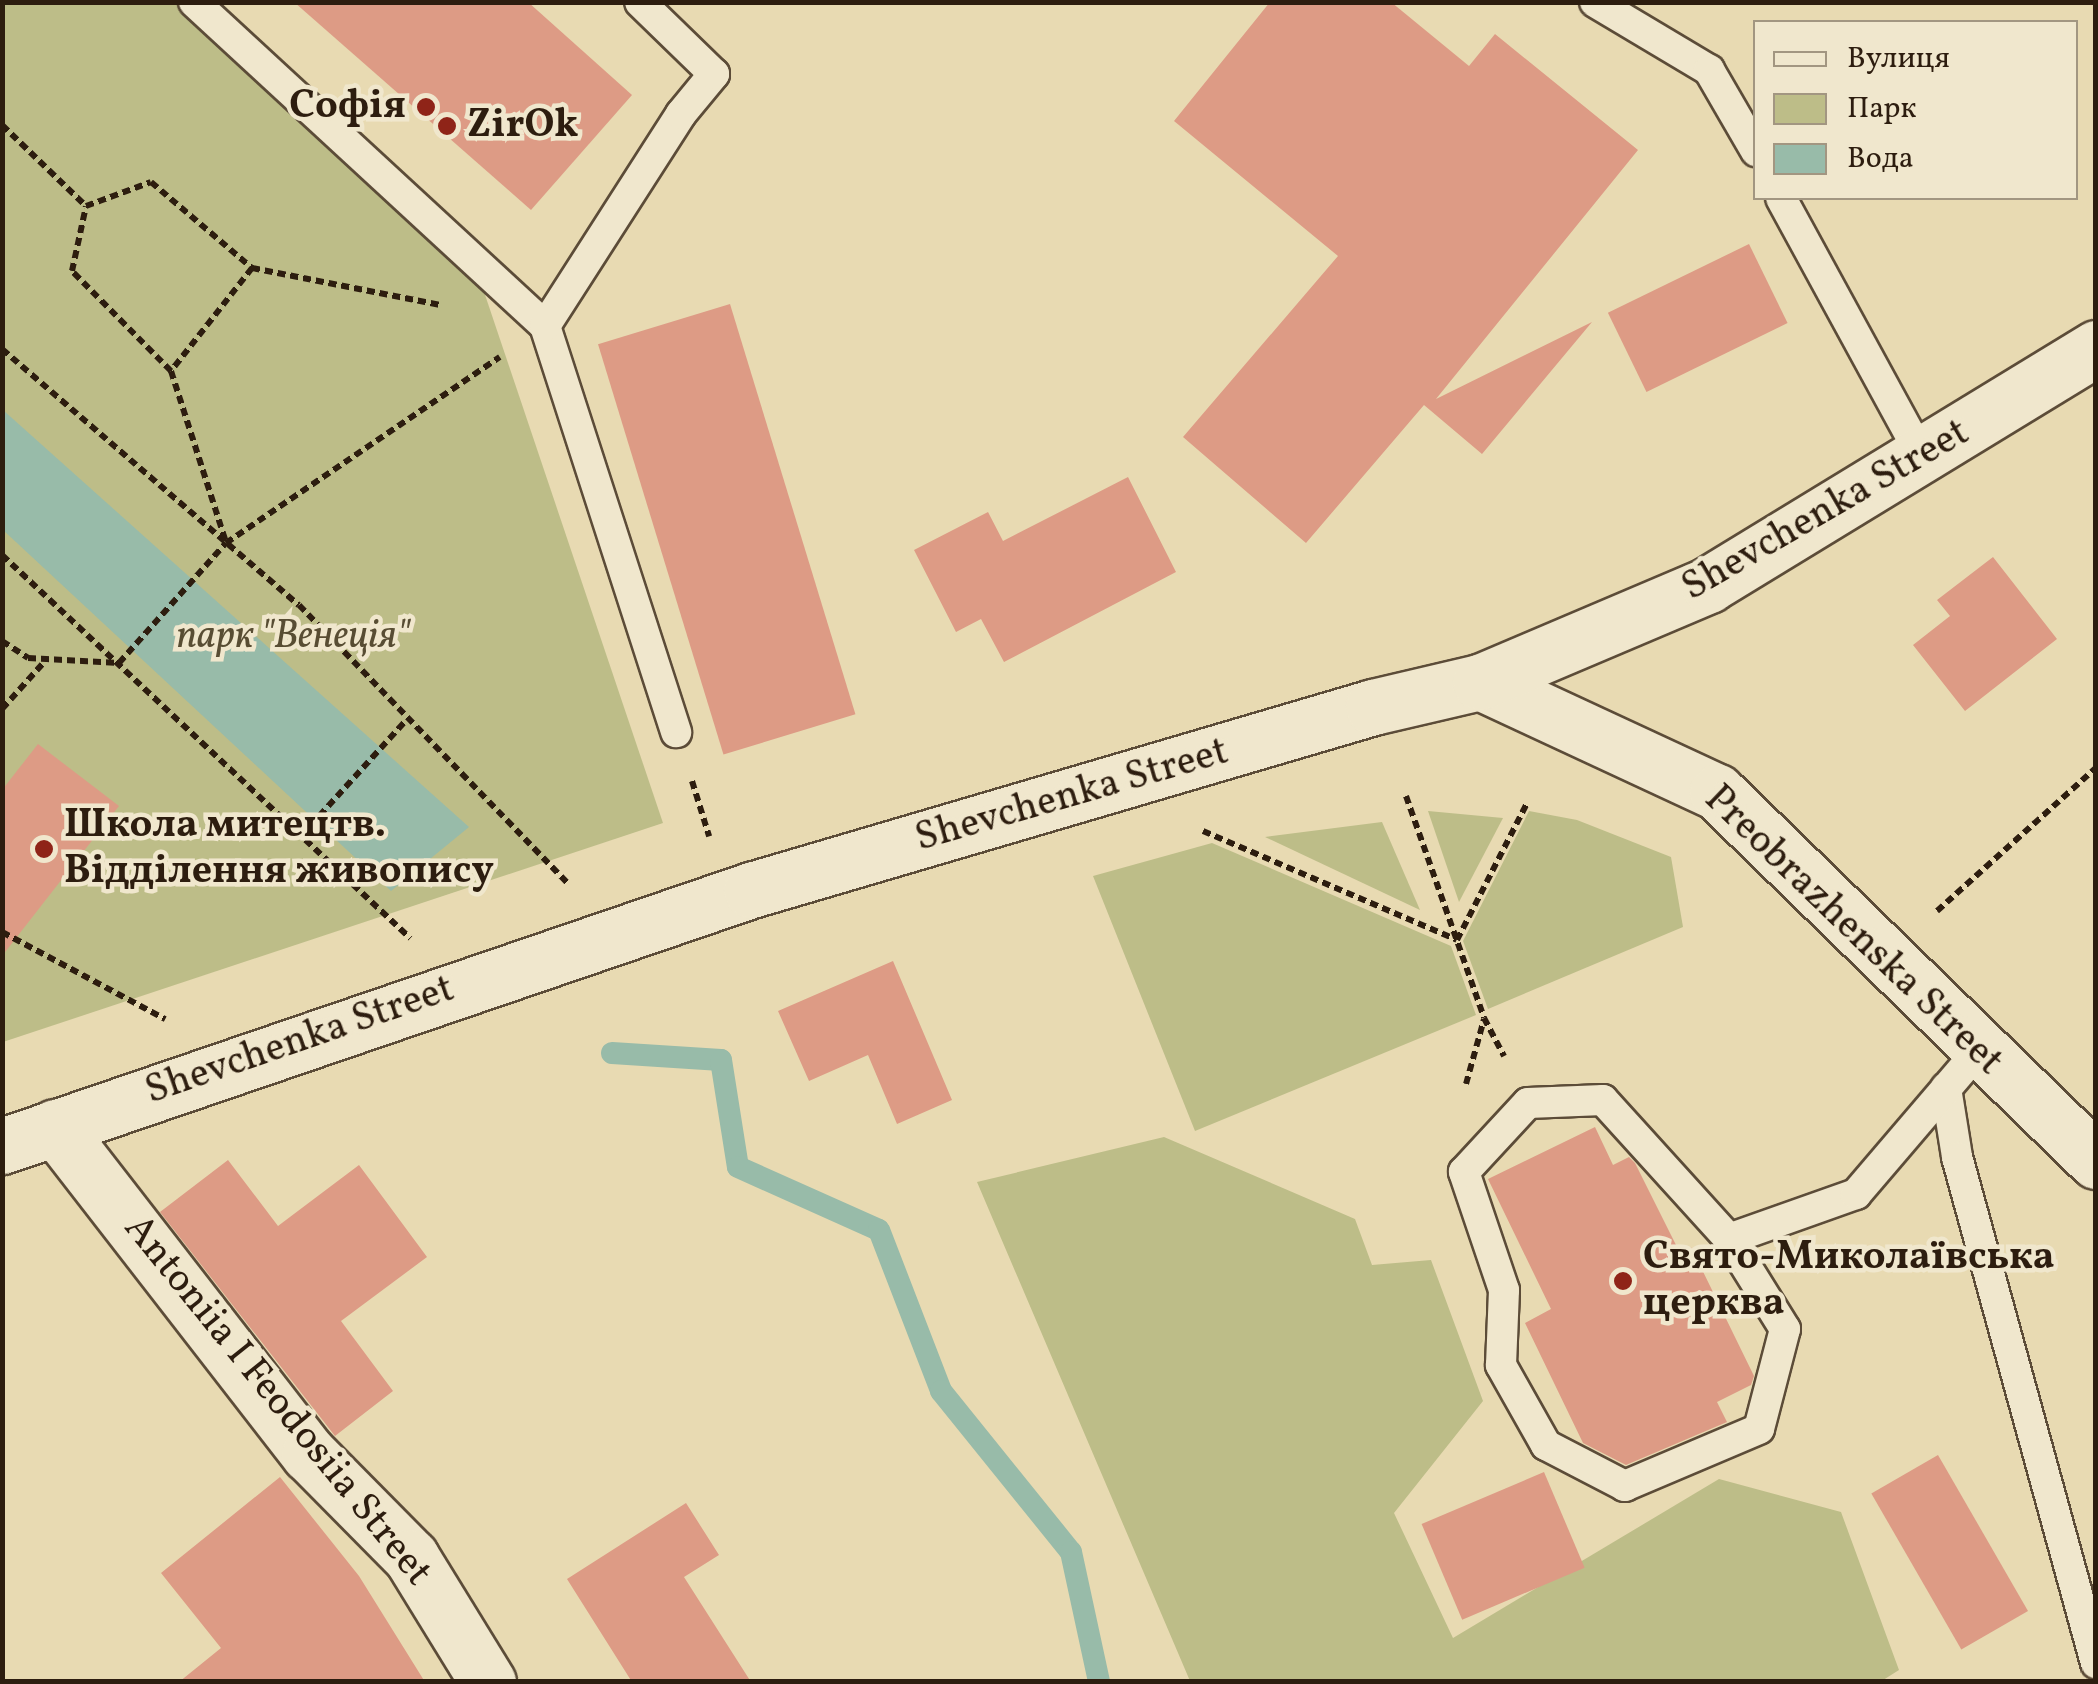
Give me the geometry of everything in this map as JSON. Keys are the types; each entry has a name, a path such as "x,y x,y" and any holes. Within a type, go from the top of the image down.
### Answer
{"street":[{"name":"Shevchenka Street","path":"2,1146 750,890 1374,708 1480,682 1708,585 2096,348"},
{"name":"Preobrazhenska Street","path":"1480,682 1717,792 1962,1069 2096,1162"},
{"name":"Antoniia I Feodosiia Street","path":"55,1126 309,1454 411,1557 488,1682"}],"lane":[{"path":"194,2 544,326 676,732"},
{"path":"544,326 680,114 714,74 640,2"},
{"path":"1595,2 1709,70 1753,145"},
{"path":"1782,200 1922,456"},
{"path":"1729,1239 1856,1194 1962,1069"},
{"path":"1962,1069 1956,1157 2096,1663"},
{"path":"1603,1100 1729,1239 1785,1330 1758,1428 1625,1486 1546,1444 1501,1365 1504,1290 1464,1172 1528,1104 1603,1100"}],"path":[{"path":"2,125 86,206"},
{"path":"86,206 151,182 252,268 544,326"},
{"path":"86,206 72,272 171,370 226,543"},
{"path":"171,370 252,268"},
{"path":"119,663 226,543 544,326"},
{"path":"2,348 298,606 570,886"},
{"path":"2,555 425,953"},
{"path":"2,641 28,658 119,663"},
{"path":"2,709 47,659"},
{"path":"302,836 407,718"},
{"path":"676,732 716,856"},
{"path":"1934,915 2096,768"},
{"path":"1406,796 1484,1018"},
{"path":"1457,940 1527,802"},
{"path":"1203,831 1457,940"},
{"path":"2,932 176,1024"}],"green space":[{"name":"парк \"Венеція\"","path":"3,3 176,3 479,277 663,823 3,1042"},
{"path":"1428,811 1503,818 1459,902"},
{"path":"1529,811 1577,820 1671,857 1683,927 1488,1009 1463,941"},
{"path":"1382,822 1420,910 1265,837"},
{"path":"1212,843 1451,946 1476,1015 1195,1131 1093,876"},
{"path":"1164,1137 1355,1219 1372,1265 1431,1260 1483,1401 1394,1513 1453,1638 1719,1479 1841,1512 1899,1670 1880,1682 1190,1681 977,1182"}],"water":[{"path":"3,410 469,827 391,891 3,530"}],"building":[{"path":"294,2 528,2 632,95 531,210"},
{"path":"1270,2 1391,2 1469,66 1495,34 1638,150 1436,399 1592,322 1482,454 1424,405 1306,543 1183,437 1338,256 1174,121"},
{"path":"1749,244 1788,323 1646,392 1608,313"},
{"path":"730,304 855,714 723,755 598,344"},
{"path":"1128,477 1176,572 1004,662 981,619 956,632 914,550 988,512 1003,541"},
{"path":"1993,557 2057,639 1965,711 1913,645 1950,616 1937,600"},
{"name":"Школа митецтв. Відділення живопису","path":"38,744 119,806 2,956 2,790"},
{"path":"893,961 952,1100 897,1124 868,1055 809,1081 778,1011"},
{"name":"Свято-Миколаївська церква","path":"1595,1127 1613,1165 1629,1157 1635,1163 1680,1253 1691,1247 1754,1376 1751,1385 1717,1402 1727,1422 1626,1465 1583,1443 1525,1323 1551,1309 1488,1179"},
{"path":"228,1160 278,1226 359,1165 427,1257 341,1321 393,1391 335,1436 160,1212"},
{"path":"1938,1455 2028,1611 1961,1649 1871,1494"},
{"path":"1544,1472 1585,1568 1462,1620 1422,1524"},
{"path":"280,1477 359,1576 425,1682 179,1682 221,1648 161,1573"},
{"path":"686,1503 719,1555 684,1577 751,1682 632,1682 567,1579"}],"waterway":[{"path":"612,1053 721,1060 738,1167 879,1230 941,1391 1071,1552 1099,1682"}],"place":[{"name":"Софія","path":"426,107"},
{"name":"ZirOk","path":"447,126"},
{"name":"Школа митецтв. Відділення живопису","path":"44,849"},
{"name":"Свято-Миколаївська церква","path":"1623,1281"}]}
